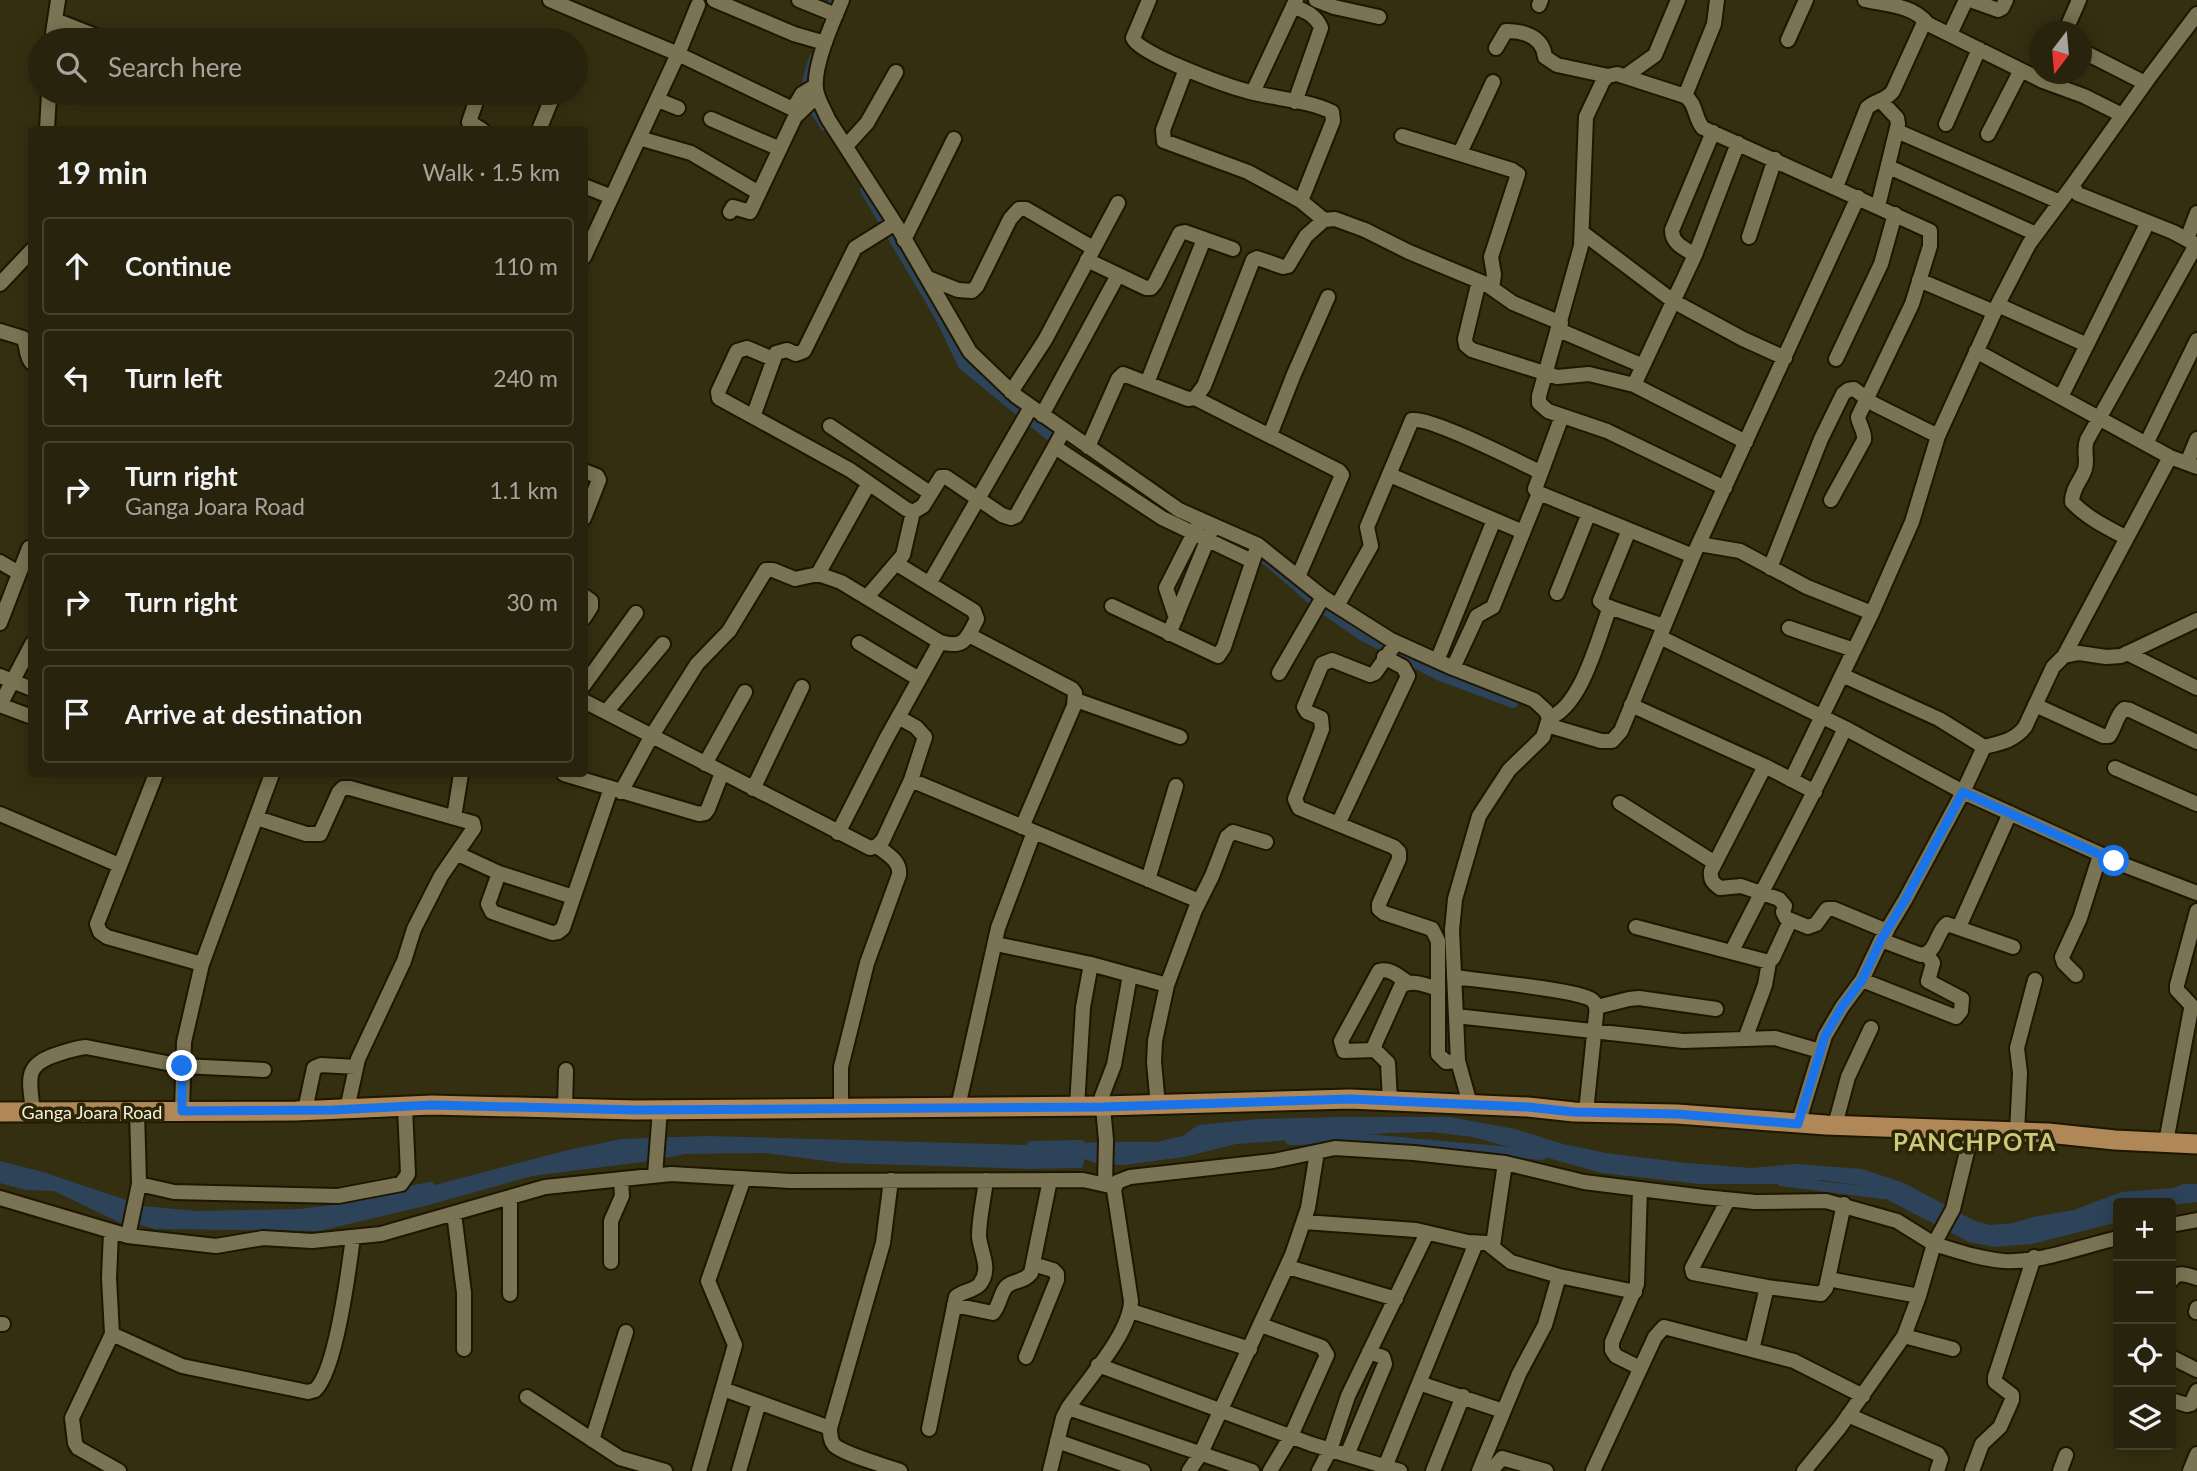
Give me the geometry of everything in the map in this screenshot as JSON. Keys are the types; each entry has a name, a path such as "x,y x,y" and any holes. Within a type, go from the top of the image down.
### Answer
{"main road":[{"name":"Ganga Joara Road","path":"0,1112 347,1110 432,1105 660,1109 1103,1107 1350,1099 1586,1112 1677,1114 1798,1124 2017,1132 2197,1144"}],"street":[{"path":"54,28 58,0"},
{"path":"550,0 646,38 678,54 810,100 846,146 890,227 904,240 942,301 964,345 1059,439 1155,513 1258,545 1322,597 1396,643 1534,700 1542,706 1548,721 1543,737 1509,770 1485,805 1476,824 1455,899 1452,930 1458,1061 1470,1104"},
{"path":"715,0 794,34 820,42"},
{"path":"799,0 830,13"},
{"path":"730,212 733,207 750,212 780,149 810,100 820,42 830,13 842,0"},
{"path":"1149,0 1133,38 1135,43 1186,69 1253,92 1326,109 1334,116 1301,201"},
{"path":"1316,0 1379,17"},
{"path":"1627,75 1655,55 1678,0"},
{"path":"1685,96 1714,24 1717,0"},
{"path":"1788,40 1806,0"},
{"path":"1866,0 1902,7 1918,14 1928,24 2029,72"},
{"path":"1950,34 1968,0 1998,10 2006,0"},
{"path":"2070,21 2079,0"},
{"path":"1253,92 1294,3 1318,20 1321,28 1295,102"},
{"path":"588,248 658,100 698,5"},
{"path":"1791,780 1872,613 1912,522 1938,436 1996,308 2036,234 2197,14"},
{"path":"55,20 75,28"},
{"path":"1836,187 1867,108 1888,98 1894,92 1920,29 1928,24"},
{"path":"1496,48 1506,31 1515,31 1539,40 1544,46 1545,57 1557,65 1608,76 1627,75 1685,96 1692,101 1698,122 1703,128 1930,231 1930,246 1907,316 1858,417 1858,423 1865,434 1864,440 1831,500"},
{"path":"1946,124 1979,49"},
{"path":"2092,56 2145,83"},
{"path":"1186,69 1163,130 1164,141 1248,172 1301,201 1324,220"},
{"path":"1988,134 2021,70"},
{"path":"846,146 867,123 896,72"},
{"path":"1608,76 1586,117 1583,148 1583,233 1539,403 1548,411 1607,431 1725,488"},
{"path":"1460,153 1493,82"},
{"path":"2059,84 2122,115"},
{"path":"658,100 678,108"},
{"path":"1878,206 1897,131 1897,118 1881,101"},
{"path":"47,126 48,105"},
{"path":"475,105 469,122 476,126"},
{"path":"541,126 549,105"},
{"path":"711,119 780,149"},
{"path":"1897,131 2060,202"},
{"path":"1695,255 1676,243 1672,230 1713,132"},
{"path":"1402,136 1518,174 1491,257 1494,275 1486,284 1465,339 1466,345 1557,377 1589,374 1634,385 1746,442"},
{"path":"639,138 691,153 759,193"},
{"path":"904,240 954,139"},
{"path":"1634,385 1695,255 1738,143"},
{"path":"1749,237 1775,159"},
{"path":"1889,167 2036,234"},
{"path":"2072,186 2078,194 2193,243"},
{"path":"588,188 612,197"},
{"path":"1548,721 1601,741 1612,741 1621,731 1696,550 1858,197"},
{"path":"1011,392 1045,340 1118,203"},
{"path":"928,278 958,290 972,291 1010,219 1019,209 1026,209 1118,275 1146,288 1151,288 1156,283 1180,233 1185,232 1233,249"},
{"path":"2127,538 2092,519 2072,502 2074,488 2085,467 2085,446 2193,243 2197,213"},
{"path":"1836,359 1881,264 1895,214"},
{"path":"1195,398 1204,386 1253,260 1257,258 1283,267 1288,266 1306,236 1324,220 1335,219 1486,284 1513,303 1643,366"},
{"path":"2061,397 2148,222"},
{"path":"753,416 773,359 781,350 796,354 804,351 855,248 890,227"},
{"path":"1583,233 1673,301 1743,339 1785,358"},
{"path":"1147,383 1204,239"},
{"path":"0,284 28,254"},
{"path":"929,584 1031,413 1118,275"},
{"path":"1919,280 2087,345"},
{"path":"1270,435 1297,365 1328,297"},
{"path":"0,331 23,338 27,343 28,357"},
{"path":"2146,444 2197,340"},
{"path":"773,359 747,348 737,351 718,392 722,401 850,470 913,512"},
{"path":"1976,351 2170,457 2192,465 2197,439"},
{"path":"1088,447 1118,379 1126,374 1188,399 1195,398 1339,471 1342,475 1298,577"},
{"path":"1770,568 1821,439 1843,394 1854,389 1938,436"},
{"path":"1562,416 1535,484 1539,493 1629,530 1696,550 1740,551 1807,587 1872,613"},
{"path":"1337,606 1371,546 1367,527 1412,420 1418,419 1540,472"},
{"path":"830,426 930,493"},
{"path":"1059,439 1088,447 1203,530 1252,561"},
{"path":"867,597 897,564 905,547 913,512 923,506 941,477 946,477 1011,518 1016,516 1059,439"},
{"path":"1842,675 1939,719 1983,747 2019,735 2053,667 2064,656 2170,457"},
{"path":"588,473 597,476 599,480 588,508"},
{"path":"1390,475 1523,532"},
{"path":"818,574 869,483"},
{"path":"1453,668 1477,616 1493,607 1539,493"},
{"path":"1557,593 1588,513"},
{"path":"1437,661 1494,520"},
{"path":"1169,634 1203,530"},
{"path":"1175,618 1166,588 1203,530"},
{"path":"1629,530 1601,596 1602,604 1662,632 1963,792 2100,855 2197,893"},
{"path":"1112,606 1218,656 1224,647 1258,545"},
{"path":"0,623 28,550"},
{"path":"0,562 19,573"},
{"path":"499,873 488,904 492,912 552,933 562,928 616,790 697,664 729,631 766,570 795,579 818,574 841,582 940,642 959,645 969,635 977,615 897,564"},
{"path":"1279,673 1322,597"},
{"path":"1548,721 1561,713 1581,683 1610,607"},
{"path":"588,679 636,613"},
{"path":"2064,656 2090,653 2115,657 2197,620"},
{"path":"1789,628 1854,650"},
{"path":"2180,628 2197,635"},
{"path":"958,1107 1002,918 1028,829 1076,700 1072,690 969,635"},
{"path":"838,833 940,642"},
{"path":"859,643 919,680"},
{"path":"1396,643 1375,673 1370,675 1332,660 1322,664 1304,702 1307,712 1321,718 1323,723 1295,799 1296,804 1304,810 1394,847 1399,852 1399,859 1379,909 1432,929 1437,934 1438,1054 1440,1059 1446,1062 1458,1061"},
{"path":"606,712 663,644"},
{"path":"28,649 6,678 0,705 28,716"},
{"path":"2127,653 2197,688"},
{"path":"1338,824 1408,676 1403,667 1384,657"},
{"path":"6,678 28,687"},
{"path":"753,789 802,687"},
{"path":"705,764 745,692"},
{"path":"1076,700 1180,737"},
{"path":"588,703 870,848 883,840 911,780 925,737 916,727 898,717"},
{"path":"1631,705 1765,766 1815,792"},
{"path":"2035,705 2103,736 2109,736 2124,709 2130,710 2197,742"},
{"path":"1732,951 1815,792 1845,728"},
{"path":"1798,1124 1820,1051 1842,1007 1862,980 1963,792 1983,747"},
{"path":"1765,766 1715,863 1711,878 1720,888 1741,886 1783,902 1783,912 1790,921 1812,927 1827,909 1834,909 1921,955 1927,955"},
{"path":"2115,768 2197,804"},
{"path":"575,777 699,814 705,813 722,773"},
{"path":"155,777 97,924 100,932 107,937 202,964"},
{"path":"182,1111 184,1042 202,964 257,818 268,777"},
{"path":"454,817 461,777"},
{"path":"911,780 1199,901"},
{"path":"1148,880 1176,786"},
{"path":"257,818 306,834 320,834 343,788 473,823 474,828 441,876 414,929 404,961 362,1048 347,1110"},
{"path":"1619,803 1715,863"},
{"path":"1959,927 2010,813"},
{"path":"0,814 119,865"},
{"path":"1158,1106 1155,1041 1167,985 1199,901 1227,836 1233,832 1266,842"},
{"path":"841,1108 841,1067 867,963 900,869 897,863 877,846"},
{"path":"457,854 499,873 573,897"},
{"path":"2076,975 2064,963 2062,957 2080,918 2100,855"},
{"path":"2166,1142 2194,1001 2177,990 2177,985 2197,911"},
{"path":"1745,1039 1765,985 1769,962 1790,921"},
{"path":"1927,955 1942,927 1947,924 2013,947"},
{"path":"1636,927 1769,962"},
{"path":"996,944 1091,964 1167,985"},
{"path":"1862,980 1956,1017 1961,1011 1962,999 1928,981 1933,963 1927,955"},
{"path":"1077,1106 1082,1015 1091,964"},
{"path":"1375,1050 1344,1051 1341,1041 1379,971 1385,970 1407,982 1438,989"},
{"path":"1050,1471 1068,1408 1124,1329 1131,1311 1132,1301 1107,1166 1102,1096 1114,1065 1130,975"},
{"path":"1454,977 1574,993 1593,1001 1597,1007 1586,1112"},
{"path":"2017,1132 2020,1073 2017,1048 2035,980"},
{"path":"1390,1101 1388,1063 1375,1050 1375,1044 1397,993 1407,982"},
{"path":"1597,1007 1639,998 1716,1009"},
{"path":"1456,1016 1683,1041 1775,1038 1820,1051"},
{"path":"1835,1125 1848,1077 1871,1028"},
{"path":"33,1112 31,1074 35,1066 42,1059 77,1048 86,1047 182,1066 264,1070"},
{"path":"305,1110 314,1068 321,1065 356,1067"},
{"path":"565,1108 566,1070"},
{"path":"139,1184 174,1192 338,1196 401,1184 408,1174 405,1107"},
{"path":"655,1175 660,1109"},
{"path":"128,1236 139,1184 137,1111"},
{"path":"1804,1471 1863,1395 1904,1336 1936,1240 1953,1209 1972,1131"},
{"path":"0,1198 128,1236 216,1246 263,1238 312,1241 381,1234 556,1185 655,1175 790,1181 1083,1180 1110,1186 1122,1178 1273,1161 1335,1149 1414,1153 1505,1163 1584,1182 1755,1202 1826,1200 1896,1221 1973,1256 2006,1261 2113,1239"},
{"path":"1189,1471 1288,1267 1308,1208 1317,1152"},
{"path":"1493,1245 1505,1163"},
{"path":"699,1471 735,1345 708,1281 744,1178"},
{"path":"611,1262 611,1221 622,1196 621,1179"},
{"path":"891,1180 883,1243 830,1428 833,1444 900,1471"},
{"path":"929,1429 956,1297 981,1283 986,1261 979,1233 986,1180"},
{"path":"954,1305 993,1312 1010,1283 1027,1279 1033,1264 1049,1180"},
{"path":"1640,1189 1638,1274 1635,1292 1612,1342 1612,1350 1616,1356 1640,1368"},
{"path":"510,1197 510,1294"},
{"path":"1728,1199 1692,1268 1693,1273 1821,1294 1826,1288 1844,1204"},
{"path":"454,1213 463,1285 464,1349"},
{"path":"2176,1224 2197,1220"},
{"path":"1304,1222 1427,1233 1487,1243 1493,1245 1511,1262 1559,1276 1635,1292"},
{"path":"111,1232 109,1278 113,1335 75,1408 72,1425 78,1448 119,1471"},
{"path":"1319,1471 1330,1450 1344,1405 1427,1233"},
{"path":"113,1335 182,1366 299,1391 315,1390 323,1379 342,1312 353,1237"},
{"path":"1377,1467 1419,1383 1476,1243"},
{"path":"1972,1471 1982,1444 2000,1427 2012,1400 2012,1395 1995,1382 1994,1377 2034,1257"},
{"path":"1026,1357 1057,1280 1057,1273 1053,1269 1033,1264"},
{"path":"1288,1267 1396,1299"},
{"path":"2176,1275 2197,1278"},
{"path":"1484,1470 1503,1411 1545,1325 1559,1276"},
{"path":"1828,1279 1919,1296"},
{"path":"1752,1350 1767,1287"},
{"path":"1131,1311 1250,1349"},
{"path":"1261,1325 1322,1347 1327,1355 1291,1436 1270,1471"},
{"path":"1594,1471 1655,1337 1664,1327 1794,1361 1863,1395"},
{"path":"592,1440 626,1332"},
{"path":"1904,1336 1953,1349"},
{"path":"1347,1455 1385,1364 1382,1357 1369,1352"},
{"path":"2176,1360 2197,1370"},
{"path":"1098,1365 1377,1467 1399,1471"},
{"path":"1419,1383 1503,1411"},
{"path":"723,1389 830,1428"},
{"path":"2176,1402 2192,1404 2197,1391"},
{"path":"1433,1471 1463,1396"},
{"path":"527,1397 620,1458 665,1471"},
{"path":"739,1471 759,1402"},
{"path":"1068,1408 1252,1471"},
{"path":"1848,1415 1938,1454 1941,1459 1937,1471"},
{"path":"1057,1441 1143,1471"},
{"path":"2190,1471 2197,1454"},
{"path":"2060,1471 2067,1455"},
{"path":"1484,1470 1502,1458 1546,1471"}],"water":[{"path":"1450,1117 1515,1129 1563,1144 1606,1153 1751,1168 1796,1164 1862,1169 1904,1183 1975,1221 1990,1225 2074,1210 2121,1192 2174,1188 2183,1184 2197,1184 2197,1202 2176,1204 2176,1198 2113,1198 2113,1223 2032,1244 1995,1247 1969,1242 1861,1186 1822,1180 1773,1184 1699,1184 1602,1173 1473,1137 1431,1132 1236,1144 1184,1157 1124,1165 1098,1164 1085,1159 1082,1168 841,1163 765,1153 685,1154 532,1176 425,1206 319,1231 155,1229 138,1224 125,1225 54,1191 26,1190 0,1183 0,1161 43,1172 144,1206 195,1211 300,1209 385,1198 564,1151 621,1139 707,1136 1059,1146 1096,1142 1156,1142 1183,1136 1198,1125 1259,1119"}],"waterway":[{"path":"827,20 834,0"},
{"path":"814,58 808,80 808,94 825,126"},
{"path":"865,190 940,317 963,365 1061,445"},
{"path":"1215,536 1270,563 1318,605 1361,635 1438,675 1513,703"},
{"path":"1290,1140 1366,1139 1542,1155"},
{"path":"1031,1146 1081,1145"},
{"path":"1781,1181 1883,1194"},
{"path":"357,1202 430,1187"}],"district":[{"name":"PANCHPOTA","path":"1975,1141"}],"route":[{"path":"182,1066 182,1111 296,1111 432,1105 636,1110 1103,1107 1350,1099 1528,1107 1574,1112 1645,1112 1798,1124 1825,1036 1862,980 1881,940 1963,792 2114,861"}]}
